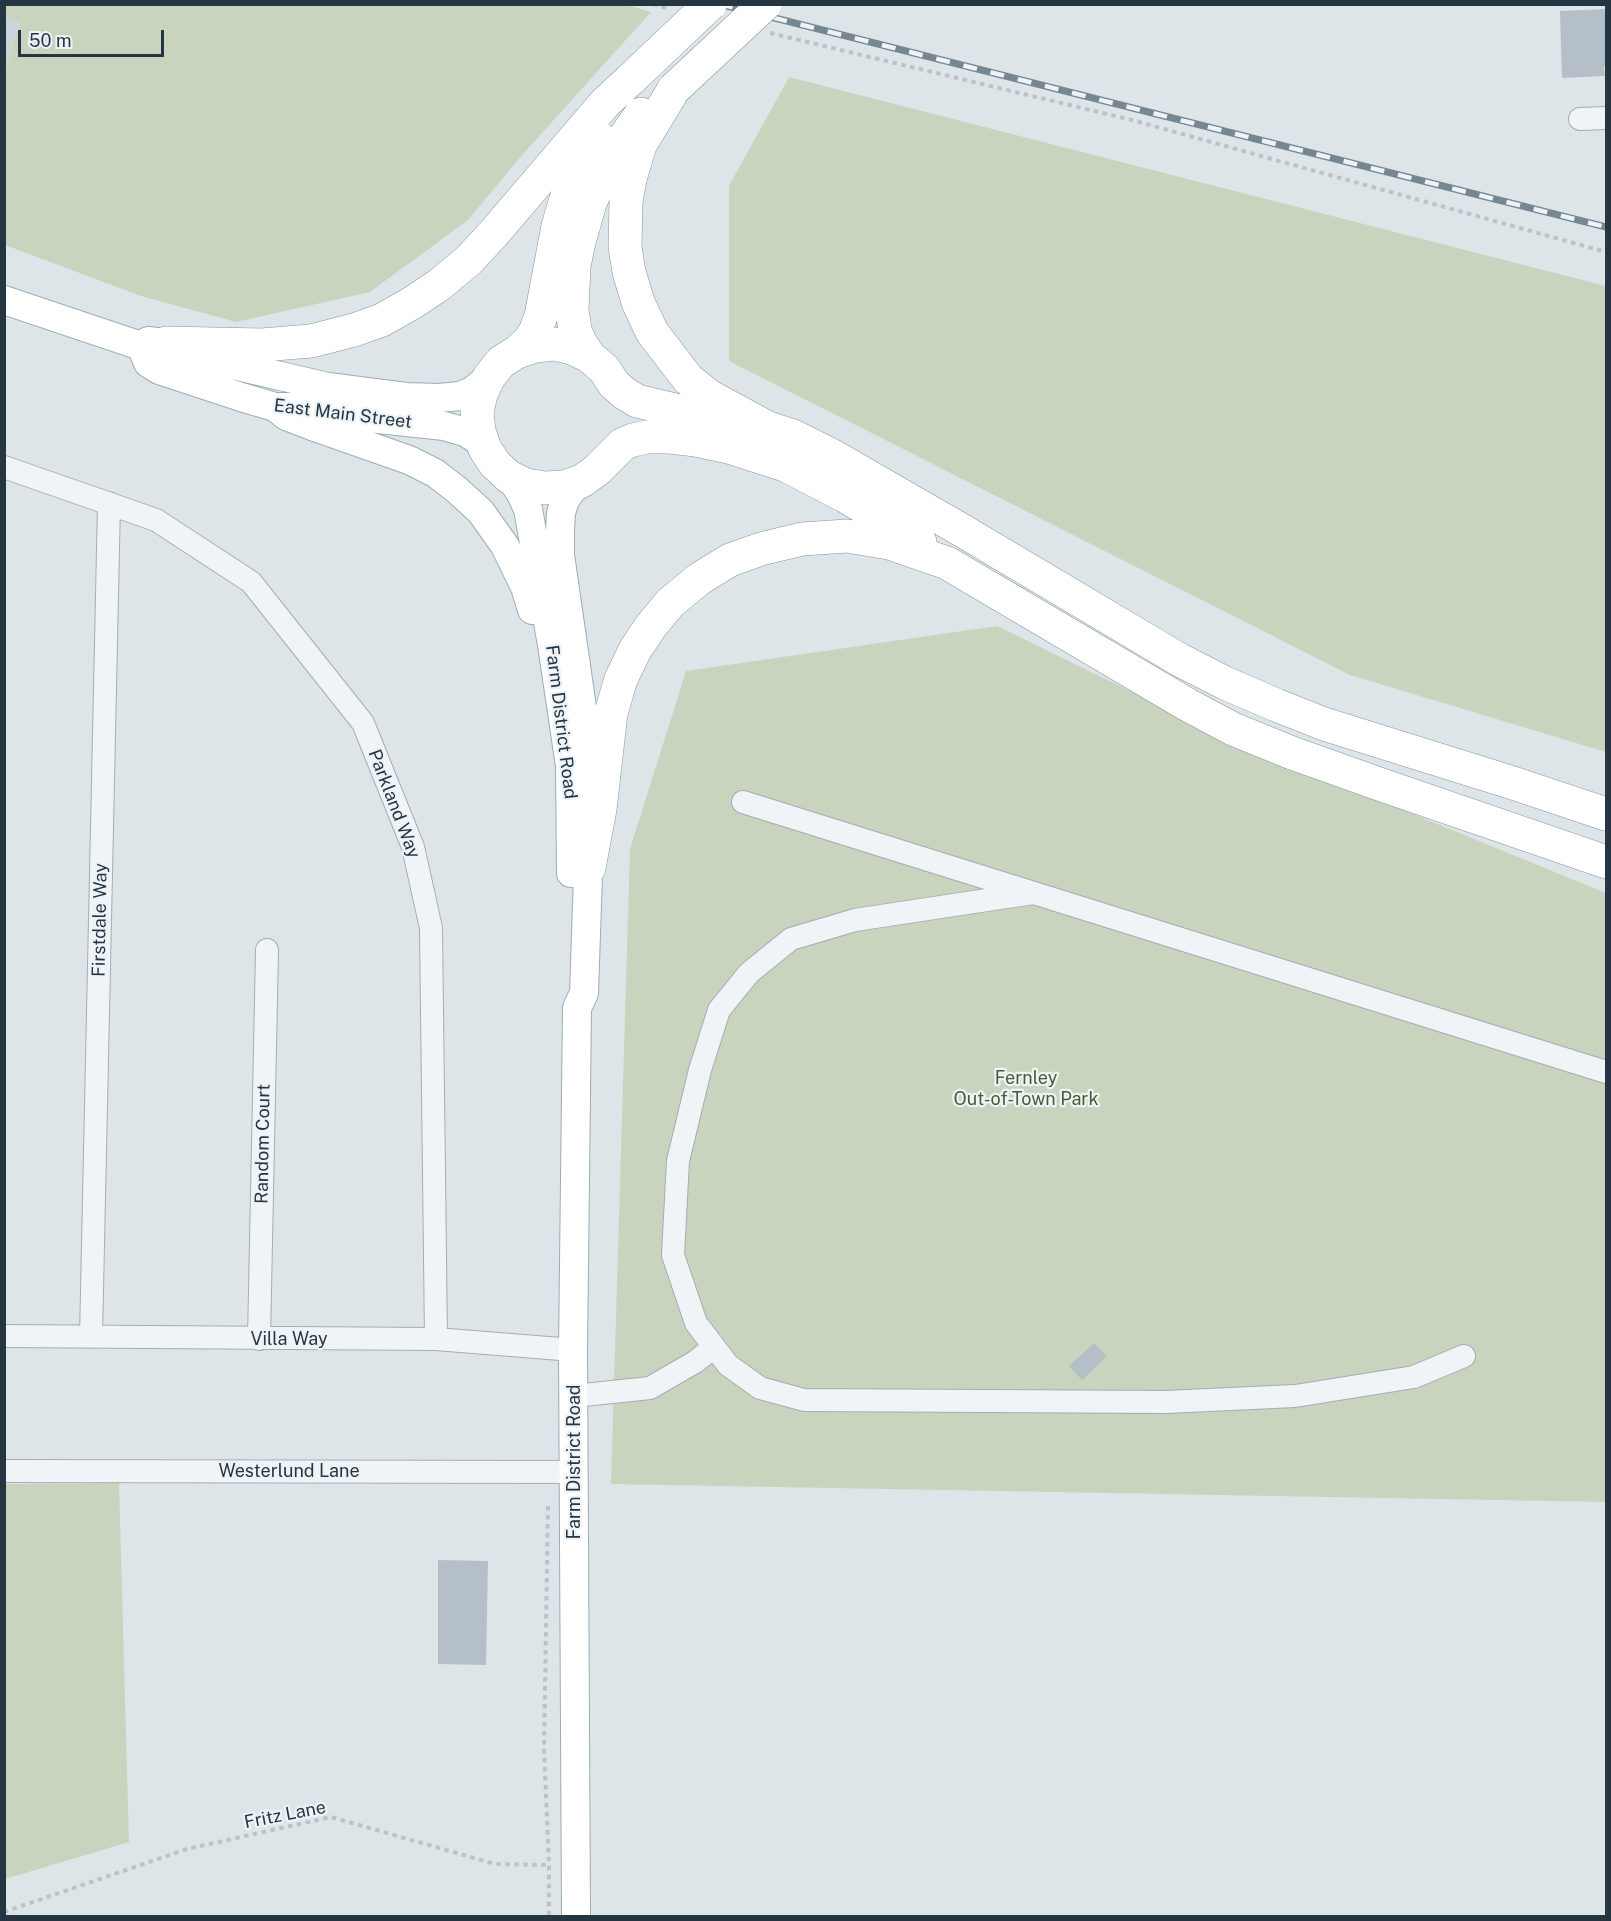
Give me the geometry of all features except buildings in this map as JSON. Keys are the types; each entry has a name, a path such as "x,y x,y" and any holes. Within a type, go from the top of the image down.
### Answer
{"highway":[{"path":"154,344 262,345 311,341 382,320 412,303 439,285 468,261 605,103 710,4"},
{"path":"589,356 575,330 572,289 579,242 590,203 602,176 627,131 642,112 766,18"},
{"path":"632,78 586,157 566,199 558,226 541,316 529,341 501,363 489,377 481,394 477,412 478,431 484,449 495,464 510,477 526,485 545,488 564,487 582,481 597,470 623,444 647,437 696,440 758,455 845,496 920,541 947,563"},
{"path":"674,89 640,145 630,179 625,225 629,272 638,303 652,332 688,379 709,396 768,428"},
{"path":"517,352 535,346 554,344 572,348 589,356 604,369 614,384 620,402 622,421 618,439 610,456"},
{"path":"614,384 636,401 730,423 768,428 794,436 963,531 1179,660 1225,683 1324,724 1594,810"},
{"path":"589,868 600,809 611,713 621,679 635,650 651,626 670,603 699,579 730,560 761,549 802,539 847,536 889,543 947,563 1188,705 1233,729 1292,753 1606,862"},
{"path":"1382,785 1539,819 1558,821 1594,810"}],"main road":[{"name":"East Main Street","path":"4,300 154,344 282,378 328,387 406,397 439,398 460,396 472,391 489,377"},
{"name":"East Main Street","path":"154,344 148,363 159,370 275,407 298,407 444,426 465,432 476,439 484,449"},
{"path":"275,407 286,416 409,460 435,473 481,512 505,546 525,587 562,715"},
{"name":"Farm District Road","path":"510,477 528,509 569,756 571,790 570,994 571,1002 577,1008"},
{"name":"Farm District Road","path":"576,1917 563,1865 562,1472 574,1396 577,1008 584,993 589,868 589,775 586,735 560,543 561,513 565,500 582,481"}],"street":[{"path":"1580,119 1606,118"},
{"name":"Parkland Way","path":"4,466 156,520 251,582 363,723 413,847 431,928 436,1339"},
{"name":"Firstdale Way","path":"91,1337 109,503"},
{"path":"742,802 1606,1072"},
{"path":"1033,893 855,920 791,939 749,973 719,1010 700,1070 678,1161 673,1255 696,1323 728,1365 760,1388 804,1400 1166,1402 1294,1396 1414,1377 1464,1356"},
{"name":"Random Court","path":"260,1339 267,950"},
{"name":"Villa Way","path":"4,1336 436,1339 573,1350"},
{"path":"574,1396 651,1388 695,1362 714,1347"},
{"name":"Westerlund Lane","path":"4,1471 562,1472"}],"path":[{"path":"652,4 675,10"},
{"path":"766,18 1606,252"},
{"path":"549,1917 563,1865 544,1749 562,1472"},
{"name":"Fritz Lane","path":"4,1912 187,1849 331,1817 495,1864 563,1865"}],"shaded area":[{"path":"5,17 20,21 5,71"}],"green space":[{"path":"5,4 623,4 651,12 524,153 468,220 370,292 236,322 141,296 5,245 5,71 20,22 5,17"},
{"path":"789,77 1606,286 1606,752 1350,675 729,361 729,186"},
{"name":"Fernley Out-of-Town Park","path":"997,626 1220,735 1606,893 1606,1502 611,1484 630,849 686,671"},
{"path":"119,1483 129,1842 5,1879 5,1484"}],"railway":[{"path":"719,4 1606,227"}]}
